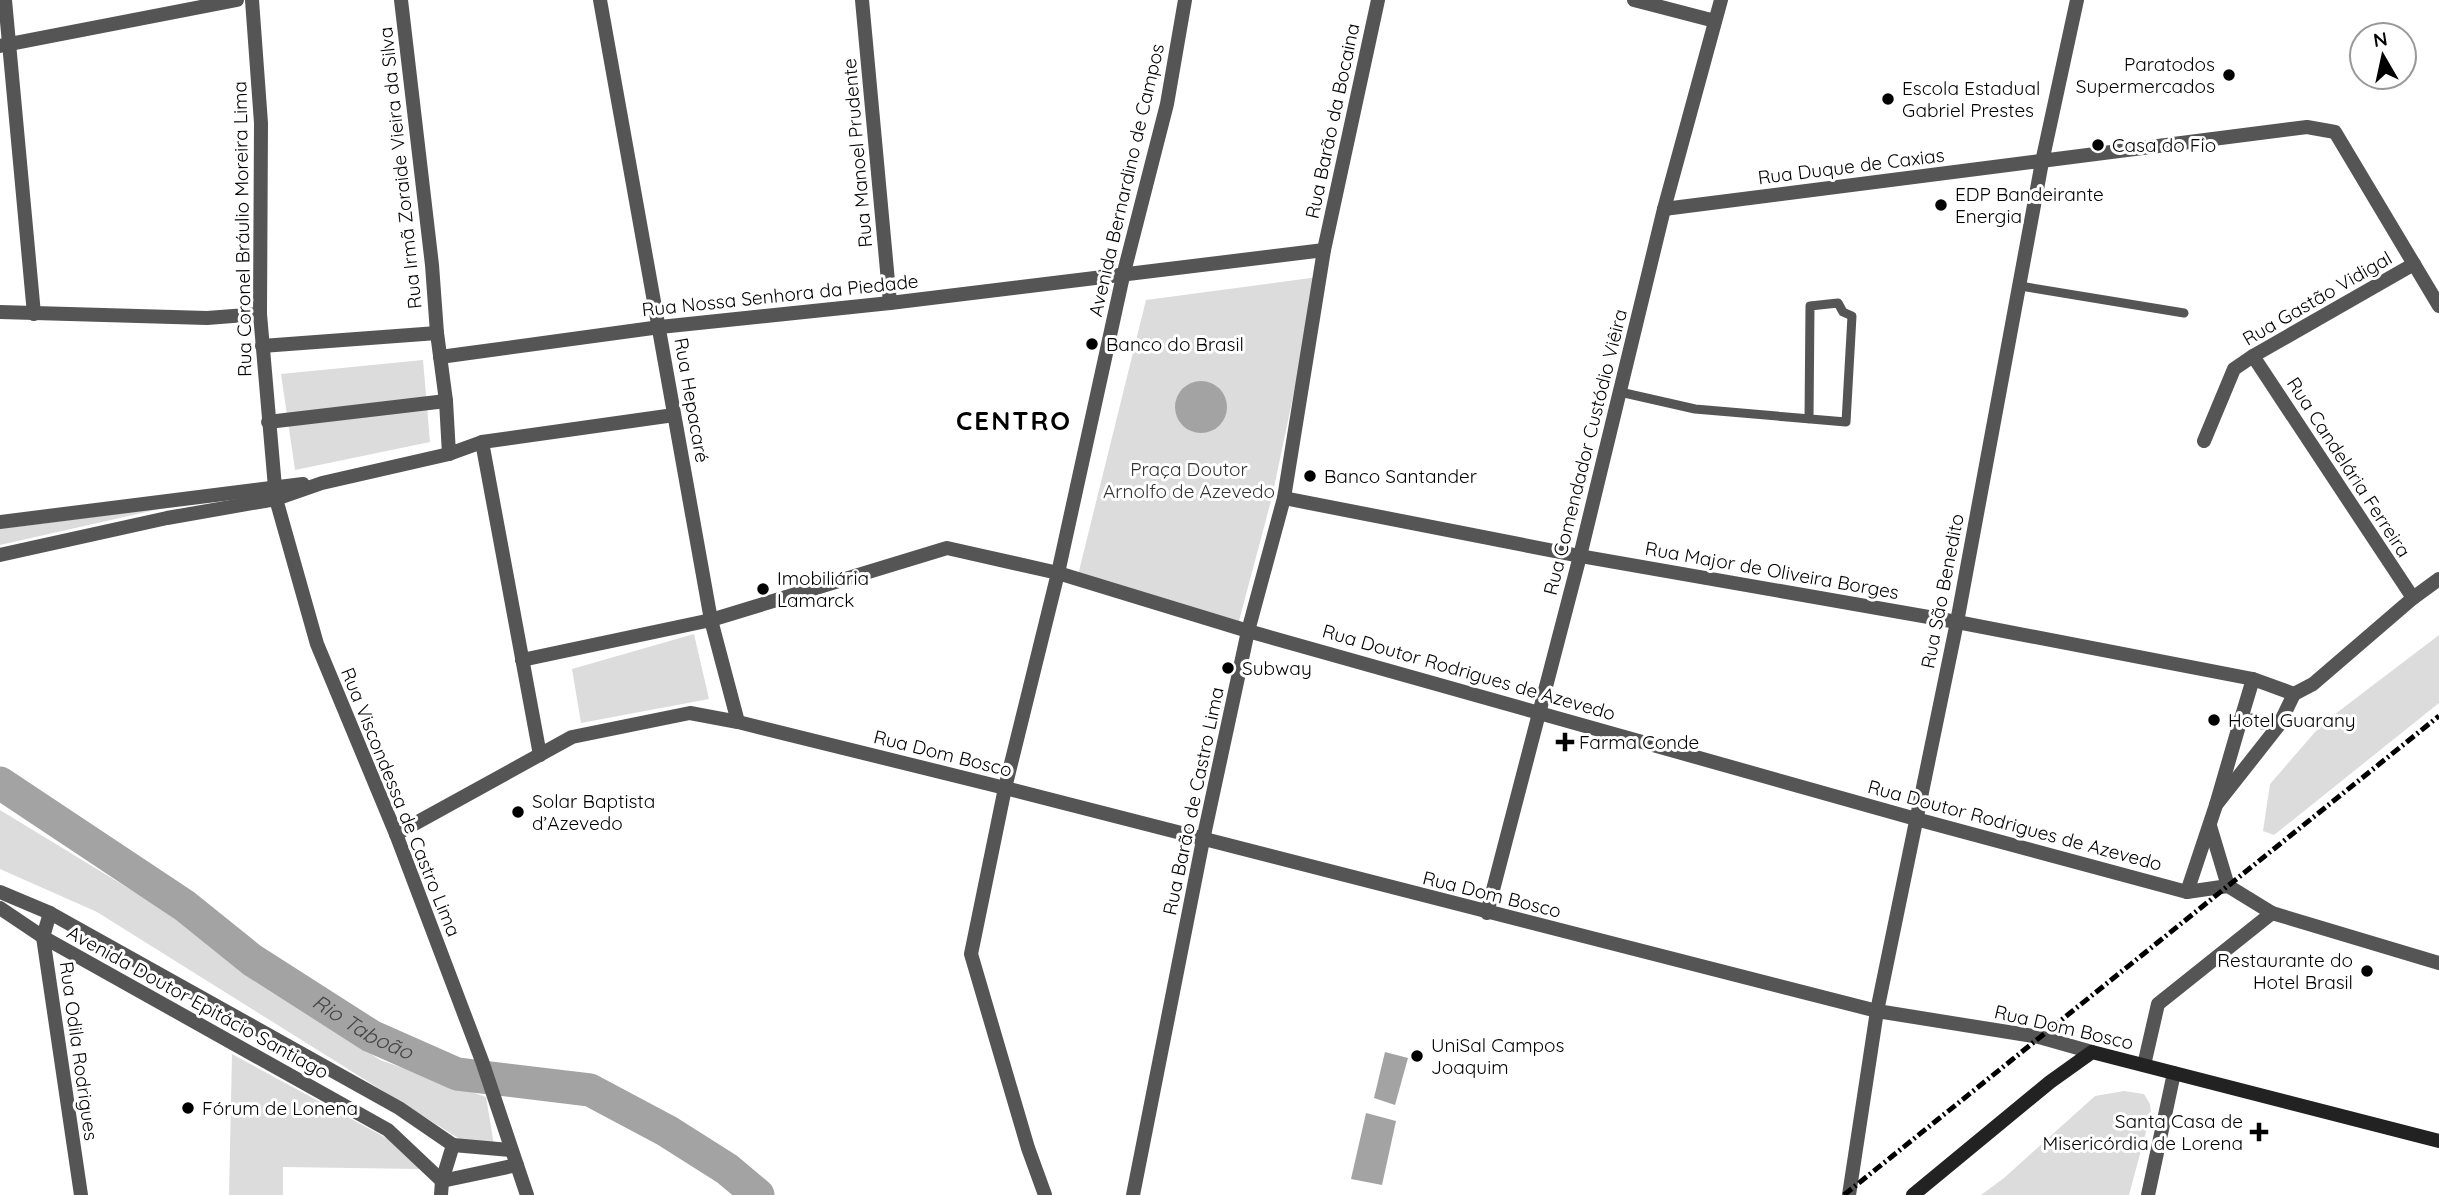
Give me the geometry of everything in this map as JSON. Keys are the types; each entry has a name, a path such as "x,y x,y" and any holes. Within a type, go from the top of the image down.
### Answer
{"main road":[{"name":"Rua Dom Bosco","path":"2092,1052 2439,1141"},
{"path":"1913,1195 2050,1082 2092,1052"}],"street":[{"path":"5,0 5,45 34,314"},
{"path":"5,45 237,0"},
{"name":"Rua Coronel Bráulio Moreira Lima","path":"252,0 262,146 260,314 274,492"},
{"name":"Rua Irmã Zoraide Vieira da Silva","path":"401,0 438,333"},
{"name":"Rua Hepacaré","path":"600,0 711,620 738,722"},
{"name":"Rua Manoel Prudente","path":"862,0 890,303"},
{"name":"Avenida Bernardino de Campos","path":"1045,1195 1028,1148 971,954 1005,788 1058,573 1123,276 1167,104 1185,0"},
{"name":"Rua Barão da Bocaina","path":"1324,250 1378,0"},
{"path":"1634,0 1715,22"},
{"name":"Rua Comendador Custódio Viêira","path":"1487,912 1580,556 1664,209 1721,0"},
{"name":"Rua São Benedito","path":"1849,1193 1877,1011 1957,622 2042,162 2077,0"},
{"name":"Rua Duque de Caxias","path":"1664,209 2307,127 2335,132 2439,306"},
{"name":"Rua Nossa Senhora da Piedade","path":"440,357 660,327 1123,276 1324,250"},
{"name":"Rua Barão de Castro Lima","path":"1133,1195 1203,840 1248,631 1284,498 1324,250"},
{"name":"Rua Gastão Vidigal","path":"2204,441 2234,369 2414,264"},
{"path":"0,312 208,318 260,314"},
{"path":"262,346 438,333 449,454"},
{"name":"Rua Candelária Ferreira","path":"2253,356 2413,598"},
{"path":"268,422 446,401"},
{"path":"0,555 449,454 482,442 674,415"},
{"path":"482,442 540,755"},
{"path":"0,522 274,492"},
{"name":"Rua Viscondessa de Castro Lima","path":"274,492 317,644 396,834 482,1061 527,1195"},
{"name":"Rua Major de Oliveira Borges","path":"1284,498 1580,556 1957,622 2253,679 2294,694"},
{"name":"Rua Doutor Rodrigues de Azevedo","path":"522,660 711,620 947,548 1058,573 1248,631 1916,819 2188,892 2228,886"},
{"path":"2216,805 2279,725 2294,694 2313,684 2439,579"},
{"path":"2188,892 2253,679"},
{"name":"Rua Dom Bosco","path":"396,834 572,737 691,713 738,722 1005,788 1877,1011 2039,1037 2092,1052"},
{"path":"2241,719 2279,725"},
{"path":"2210,826 2228,886 2272,913 2439,963"},
{"name":"Avenida Doutor Epitácio Santiago","path":"0,892 50,913 400,1108 453,1145"},
{"name":"Avenida Doutor Epitácio Santiago","path":"0,908 43,937 388,1129 442,1188"},
{"name":"Rua Odila Rodrigues","path":"50,913 43,937 81,1195"},
{"path":"2144,1065 2158,1004 2272,913"},
{"path":"2148,1195 2174,1073"},
{"path":"442,1188 453,1145 511,1150"},
{"path":"442,1188 517,1165"}],"lane":[{"path":"2020,286 2185,313"},
{"path":"1620,392 1695,409 1809,419 1846,422 1852,316 1843,312 1838,303 1810,306 1809,419"}],"green space":[{"name":"Praça Doutor Arnolfo de Azevedo","path":"1318,277 1272,497 1239,621 1078,575 1146,300"},
{"path":"423,360 430,442 295,470 281,374"},
{"path":"164,508 0,545 0,529"},
{"path":"694,634 709,699 581,723 572,669"},
{"path":"2439,635 2439,703 2274,835 2263,831 2270,784 2322,724"},
{"path":"0,810 151,902 380,1060 486,1097 494,1145 463,1141 97,912 0,869"},
{"path":"232,1054 423,1158 420,1169 283,1167 283,1195 229,1195"},
{"path":"2124,1091 2144,1094 2150,1104 2151,1113 2129,1195 1981,1195 2004,1178 2095,1096"}],"shaded area":[{"path":"1201,381 1211,383 1219,389 1225,397 1225,417 1219,425 1211,431 1201,433 1191,431 1183,425 1177,417 1175,407 1177,397 1183,389 1191,383"},
{"path":"1385,1052 1408,1058 1395,1105 1374,1098"},
{"path":"1366,1113 1396,1121 1382,1185 1351,1179"}],"waterway":[{"name":"Rio Taboão","path":"0,783 185,906 252,960 371,1036 457,1074 590,1090 667,1131 727,1169 758,1195"}],"railway":[{"path":"1844,1195 2439,716"}],"place":[{"name":"Paratodos Supermercados","path":"2229,75"},
{"name":"Escola Estadual Gabriel Prestes","path":"1888,99"},
{"name":"Casa do Fio","path":"2098,145"},
{"name":"EDP Bandeirante Energia","path":"1941,205"},
{"name":"Banco do Brasil","path":"1092,344"},
{"name":"Banco Santander","path":"1310,476"},
{"name":"Imobiliária Lamarck","path":"763,589"},
{"name":"Subway","path":"1228,668"},
{"name":"Hotel Guarany","path":"2214,720"},
{"name":"Farma Conde","path":"1565,742"},
{"name":"Solar Baptista d’Azevedo","path":"518,812"},
{"name":"Restaurante do Hotel Brasil","path":"2367,971"},
{"name":"UniSal Campos Joaquim","path":"1417,1056"},
{"name":"Fórum de Lonena","path":"188,1108"},
{"name":"Santa Casa de Misericórdia de Lorena","path":"2259,1132"}],"district":[{"name":"CENTRO","path":"1014,421"}]}
